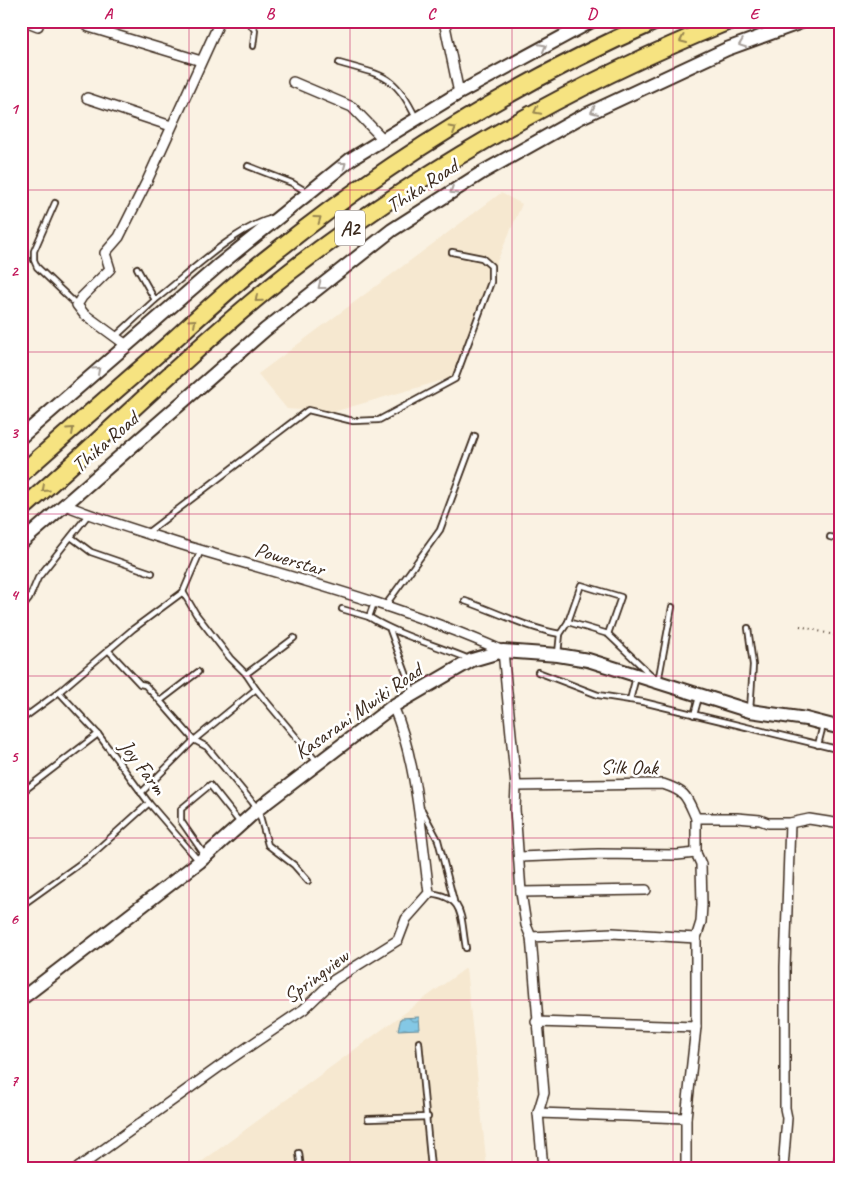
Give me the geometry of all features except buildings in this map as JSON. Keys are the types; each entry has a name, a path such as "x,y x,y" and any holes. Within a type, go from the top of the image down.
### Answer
{"highway":[{"name":"Thika Road","path":"21,474 241,279 346,199 428,144 512,93 656,21"},
{"name":"Thika Road","path":"21,510 228,324 287,274 357,222 435,170 519,120 629,64 728,21"}],"main road":[{"path":"21,437 121,340 351,159 458,93 592,21"},
{"name":"Thika Road","path":"21,543 265,330 392,230 483,172 580,117 727,50 804,21"},
{"name":"Kasarani Mwiki Road","path":"21,1000 202,858 317,763 393,706 472,660 503,651 558,654 588,660 750,712 841,728"}],"street":[{"path":"25,21 38,26"},
{"path":"80,21 89,27 201,61"},
{"path":"121,340 84,314 77,305 82,296 110,269 105,253 119,237 162,151 171,126 220,21"},
{"path":"444,21 458,93"},
{"path":"293,82 352,107 383,138"},
{"path":"87,98 171,126"},
{"name":"Powerstar","path":"65,505 88,515 147,534 385,606 460,632 503,651"},
{"path":"503,651 510,745 516,786 515,810 521,892 526,925 531,937 536,1022 544,1093 538,1114 543,1168"},
{"path":"393,706 400,723 416,800 429,893"},
{"name":"Silk Oak","path":"516,786 664,784 680,789 689,799 696,818"},
{"path":"686,1168 686,1118 696,1027 696,938 701,922 702,905 701,864 696,853 696,818 737,818 760,820 768,823 790,823 809,819 841,824"},
{"path":"784,1168 787,1118 785,1108 785,967 790,823"},
{"path":"518,857 677,855 696,853"},
{"path":"521,892 646,890"},
{"name":"Springview","path":"78,1168 238,1053 304,1010 334,980 398,940 406,919 429,893"},
{"path":"531,937 612,933 696,938"},
{"path":"536,1022 696,1027"},
{"path":"538,1114 686,1118"},
{"path":"839,1164 841,1148"}],"lane":[{"path":"242,21 248,23 255,30 253,46"},
{"path":"339,63 371,72 396,84 404,94 416,118"},
{"path":"248,166 292,182 308,192"},
{"path":"55,203 34,251 34,260 37,267 77,305"},
{"path":"121,340 156,300 243,232 259,222 278,217"},
{"path":"147,534 308,410 353,422 379,420 401,406 455,379 486,298 491,266 482,258 452,252"},
{"path":"137,268 156,300"},
{"path":"385,606 440,530 475,436"},
{"path":"21,609 29,598 38,578 88,515"},
{"path":"70,537 91,552 152,573"},
{"path":"830,537 841,540"},
{"path":"21,720 59,692 108,650 183,592 201,550"},
{"path":"558,654 560,634 568,622 581,585 621,597 608,634"},
{"path":"183,592 196,614 230,658 246,674 256,689 317,763"},
{"path":"465,601 541,630 560,634"},
{"path":"369,617 374,603"},
{"path":"658,683 672,607"},
{"path":"342,609 369,617 390,630 408,634 472,660"},
{"path":"568,622 608,634 658,683"},
{"path":"748,628 752,665 750,712"},
{"path":"390,630 413,693"},
{"path":"246,674 294,638"},
{"path":"108,650 140,684 145,685 194,740 207,747 258,810 268,845 274,852 294,865 308,882"},
{"path":"160,701 198,672"},
{"path":"538,672 598,695 630,700 841,750"},
{"path":"630,700 636,676"},
{"path":"141,793 194,740 256,689"},
{"name":"Joy Farm","path":"59,692 98,734 149,803 202,858"},
{"path":"694,715 699,696"},
{"path":"818,745 823,724"},
{"path":"21,793 98,734"},
{"path":"202,858 181,821 181,809 210,785 242,824"},
{"path":"416,800 438,840 454,901 458,908 466,948"},
{"path":"21,906 88,858 149,803"},
{"path":"429,893 446,895 454,901"},
{"path":"419,1042 428,1117 431,1168"},
{"path":"368,1119 428,1117"},
{"path":"299,1154 301,1168"}],"path":[{"path":"800,626 841,637"}],"shaded area":[{"path":"501,193 522,204 485,289 454,377 333,412 287,409 258,374"},
{"path":"466,968 487,1168 193,1168"}],"water":[{"path":"419,1017 420,1029 398,1030 401,1018"}]}
